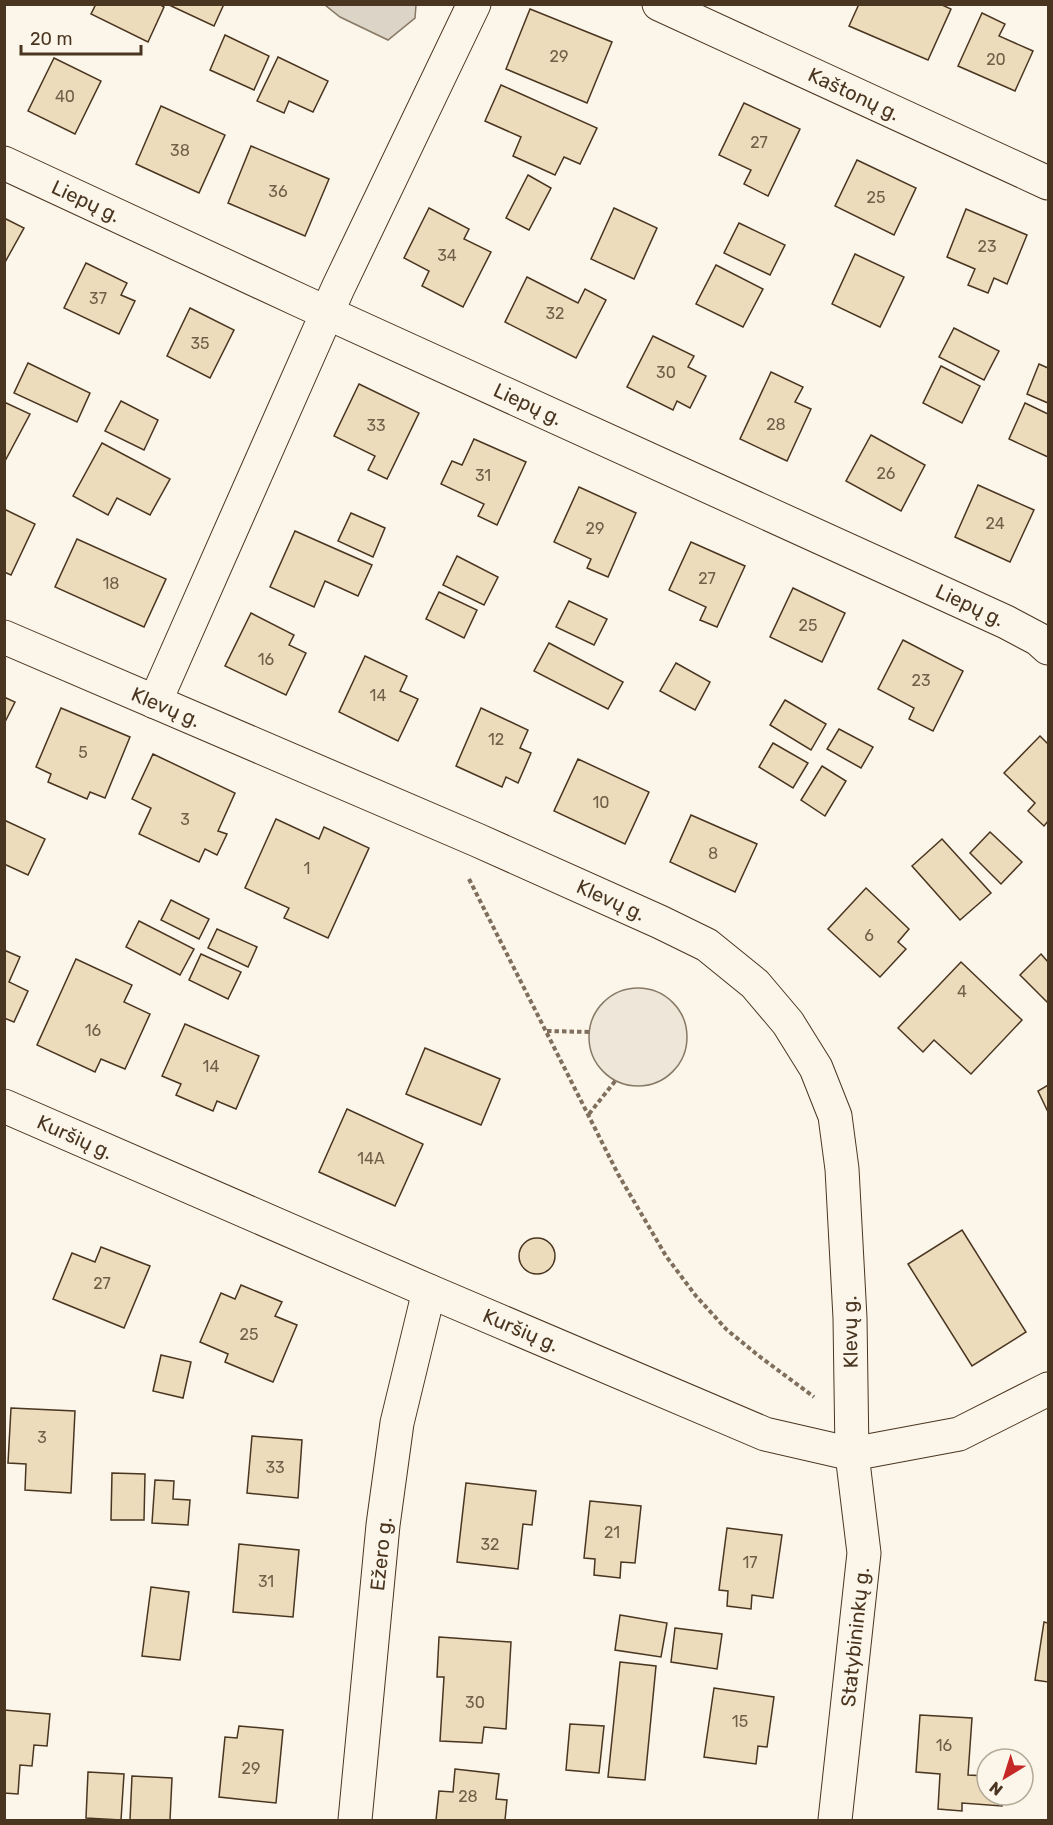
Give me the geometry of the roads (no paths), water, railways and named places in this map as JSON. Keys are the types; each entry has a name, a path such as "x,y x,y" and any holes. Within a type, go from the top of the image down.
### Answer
{"street":[{"path":"155,702 338,288 474,4"},
{"name":"Kaštonų g.","path":"659,4 1048,183"},
{"name":"Liepų g.","path":"4,163 1006,622 1038,639 1048,648"},
{"name":"Klevų g.","path":"4,637 443,825 660,922 706,945 755,984 788,1023 816,1068 835,1116 842,1169 850,1306 852,1438"},
{"name":"Kuršių g.","path":"4,1106 765,1434 852,1438 960,1434 1048,1389"},
{"name":"Ežero g.","path":"355,1821 383,1525 397,1423 429,1291"},
{"name":"Statybininkų g.","path":"835,1821 864,1553 852,1438"}]}
